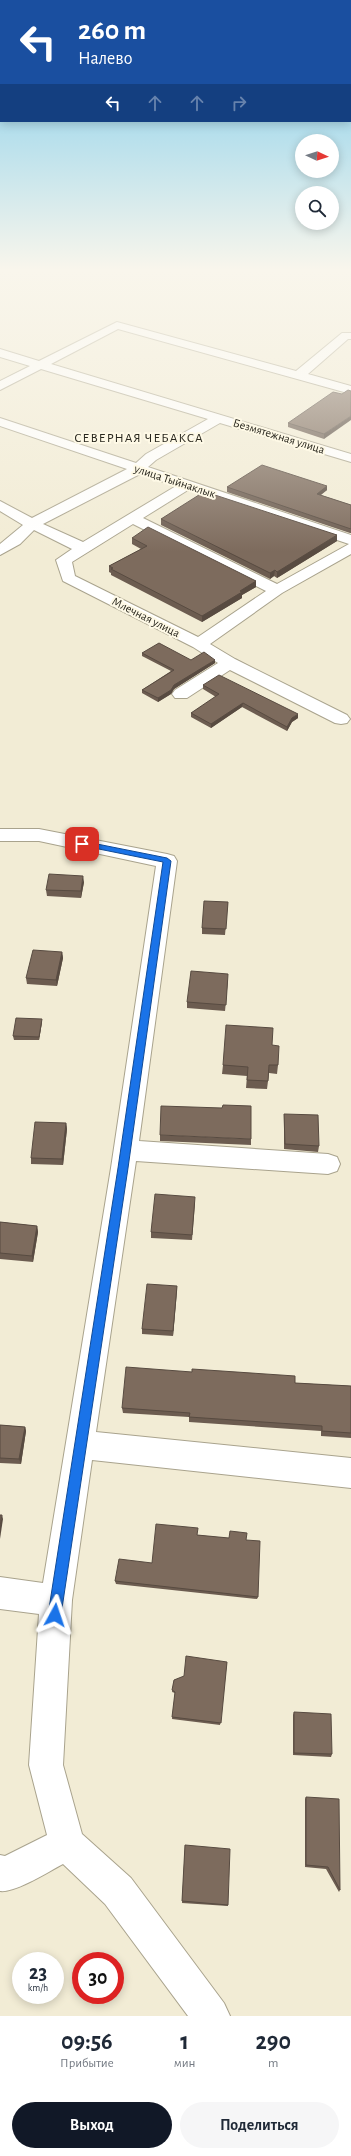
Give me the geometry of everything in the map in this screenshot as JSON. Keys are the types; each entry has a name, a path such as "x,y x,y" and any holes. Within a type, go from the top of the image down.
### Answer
{"street":[{"name":"Безмятежная улица","path":"38,364 351,458"},
{"path":"256,364 351,390"},
{"path":"298,376 312,364"},
{"path":"0,386 41,365"},
{"path":"0,551 15,541 32,524 138,469 151,457 219,418"},
{"name":"улица Тыйнаклык","path":"0,422 351,540"},
{"path":"0,505 32,524 83,548 188,484"},
{"path":"132,518 277,590"},
{"name":"Млечная улица","path":"83,548 64,560 68,578 199,644 229,663 341,719"},
{"path":"199,644 277,590 351,548"},
{"path":"180,694 229,663"},
{"path":"0,835 39,835 167,861 126,1150 56,1600 46,1764 67,1844 118,1891 211,2016"},
{"path":"126,1150 328,1164"},
{"path":"80,1445 351,1473"},
{"path":"0,1593 56,1600"},
{"path":"0,1873 6,1874 67,1844"}],"building":[{"path":"348,390 351,391 351,416 324,434 288,423 333,392 342,394"},
{"path":"262,465 327,486 317,494 351,505 351,529 227,487"},
{"path":"202,493 212,496 215,495 337,535 277,572 275,570 270,573 161,519"},
{"path":"148,527 256,581 240,591 242,592 202,616 111,569 113,568 109,566 147,546 132,538"},
{"path":"159,643 191,660 204,652 215,660 174,685 171,690 158,698 142,690 174,670 142,653"},
{"path":"219,675 298,714 292,718 287,727 243,703 211,724 191,713 219,694 203,685"},
{"path":"49,874 83,876 81,891 46,890"},
{"path":"204,901 228,902 226,929 202,928"},
{"path":"33,950 62,952 56,980 26,978"},
{"path":"191,971 228,974 226,1005 187,1002"},
{"path":"16,1018 42,1019 39,1037 13,1036"},
{"path":"226,1025 273,1028 272,1045 279,1046 278,1065 269,1065 268,1081 247,1080 248,1067 223,1065"},
{"path":"223,1105 251,1106 251,1139 160,1135 161,1106 222,1108"},
{"path":"284,1114 318,1115 319,1146 285,1144"},
{"path":"35,1122 66,1123 62,1159 31,1158"},
{"path":"155,1194 195,1197 192,1235 151,1232"},
{"path":"0,1222 37,1226 32,1256 0,1253"},
{"path":"147,1284 177,1286 173,1331 142,1329"},
{"path":"126,1367 192,1372 192,1369 295,1376 295,1383 351,1386 351,1433 322,1431 322,1426 189,1417 190,1413 122,1408"},
{"path":"0,1425 25,1427 19,1459 0,1458"},
{"path":"0,1515 2,1515 0,1526"},
{"path":"156,1524 198,1528 197,1535 229,1538 230,1531 247,1533 246,1540 260,1541 258,1597 115,1581 119,1559 152,1563"},
{"path":"186,1656 227,1662 221,1723 172,1717 175,1692 172,1690 174,1680 184,1676"},
{"path":"294,1712 331,1714 332,1754 294,1753"},
{"path":"306,1797 339,1799 340,1890 328,1867 306,1865"},
{"path":"185,1845 230,1849 228,1905 182,1901"}],"district":[{"name":"СЕВЕРНАЯ ЧЕБАКСА","path":"139,437"}],"route":[{"path":"55,1615 56,1600 123,1168 167,861 82,844"}]}
